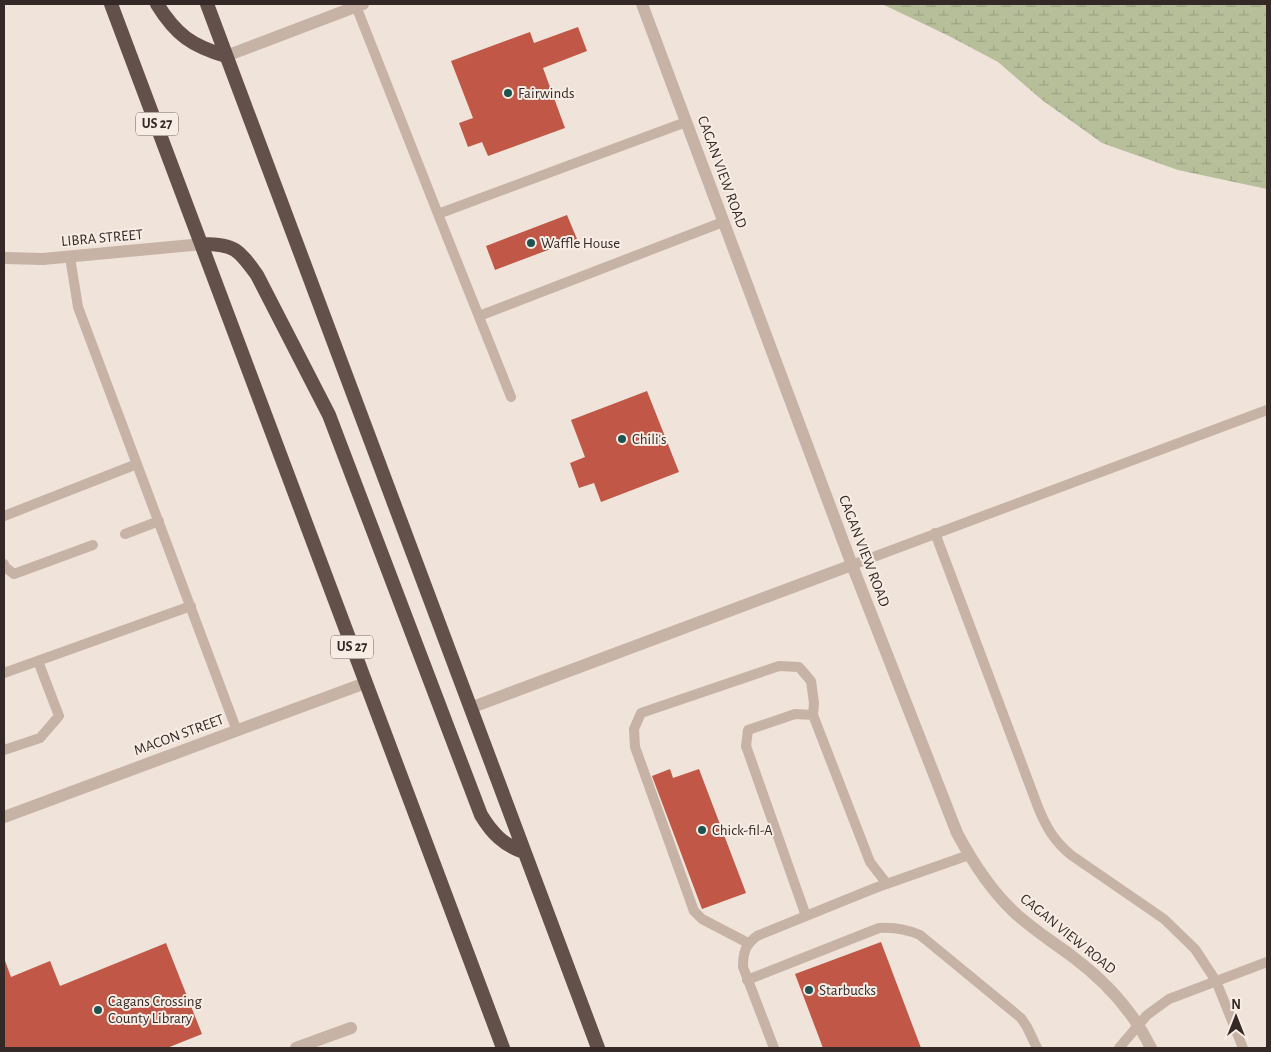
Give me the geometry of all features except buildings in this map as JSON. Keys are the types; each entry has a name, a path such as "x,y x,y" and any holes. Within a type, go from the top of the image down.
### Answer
{"highway":[{"name":"US 27","path":"111,4 203,244 365,683 503,1048"},
{"path":"157,4 175,30 189,41 206,50 226,56"},
{"path":"206,4 598,1048"},
{"path":"203,244 221,244 234,248 257,275 266,292 329,415 481,815 500,840 512,848 524,852"}],"street":[{"name":"CAGAN VIEW ROAD","path":"642,4 946,810 969,856 996,894 1012,911 1092,972 1109,988 1138,1024 1152,1048"},
{"path":"226,56 360,5"},
{"name":"LIBRA STREET","path":"4,258 43,259 203,244"},
{"path":"470,708 852,565"},
{"name":"MACON STREET","path":"4,817 365,683"},
{"path":"296,1048 351,1028"}],"lane":[{"path":"360,5 438,214 510,397"},
{"path":"438,214 686,122"},
{"path":"479,316 723,222"},
{"path":"70,257 78,306 238,731"},
{"path":"852,565 1267,410"},
{"path":"4,516 137,464"},
{"path":"125,534 159,521"},
{"path":"935,533 1050,834 1071,856 1164,919 1196,949 1216,981 1243,1048"},
{"path":"4,564 14,574 93,546"},
{"path":"4,673 191,606"},
{"path":"4,750 40,738 59,716 38,661"},
{"path":"748,943 702,919 694,911 635,748 634,729 641,713 779,666 799,667 811,681 814,703 813,715 870,862 887,884"},
{"path":"806,916 746,746 748,730 794,714 813,715"},
{"path":"774,1048 743,967 743,954 748,943 757,936 887,884 969,856"},
{"path":"748,980 879,928 907,929 920,934 1020,1018 1027,1027 1037,1048"},
{"path":"1119,1048 1138,1024 1156,1007 1169,999 1267,962"}],"green space":[{"path":"882,4 1267,4 1267,189 1178,170 1102,143 1042,100 998,62"}],"place":[{"name":"Fairwinds","path":"508,93"},
{"name":"Waffle House","path":"531,243"},
{"name":"Chili's","path":"622,439"},
{"name":"Chick-fil-A","path":"702,830"},
{"name":"Starbucks","path":"809,990"},
{"name":"Cagans Crossing County Library","path":"98,1010"}]}
